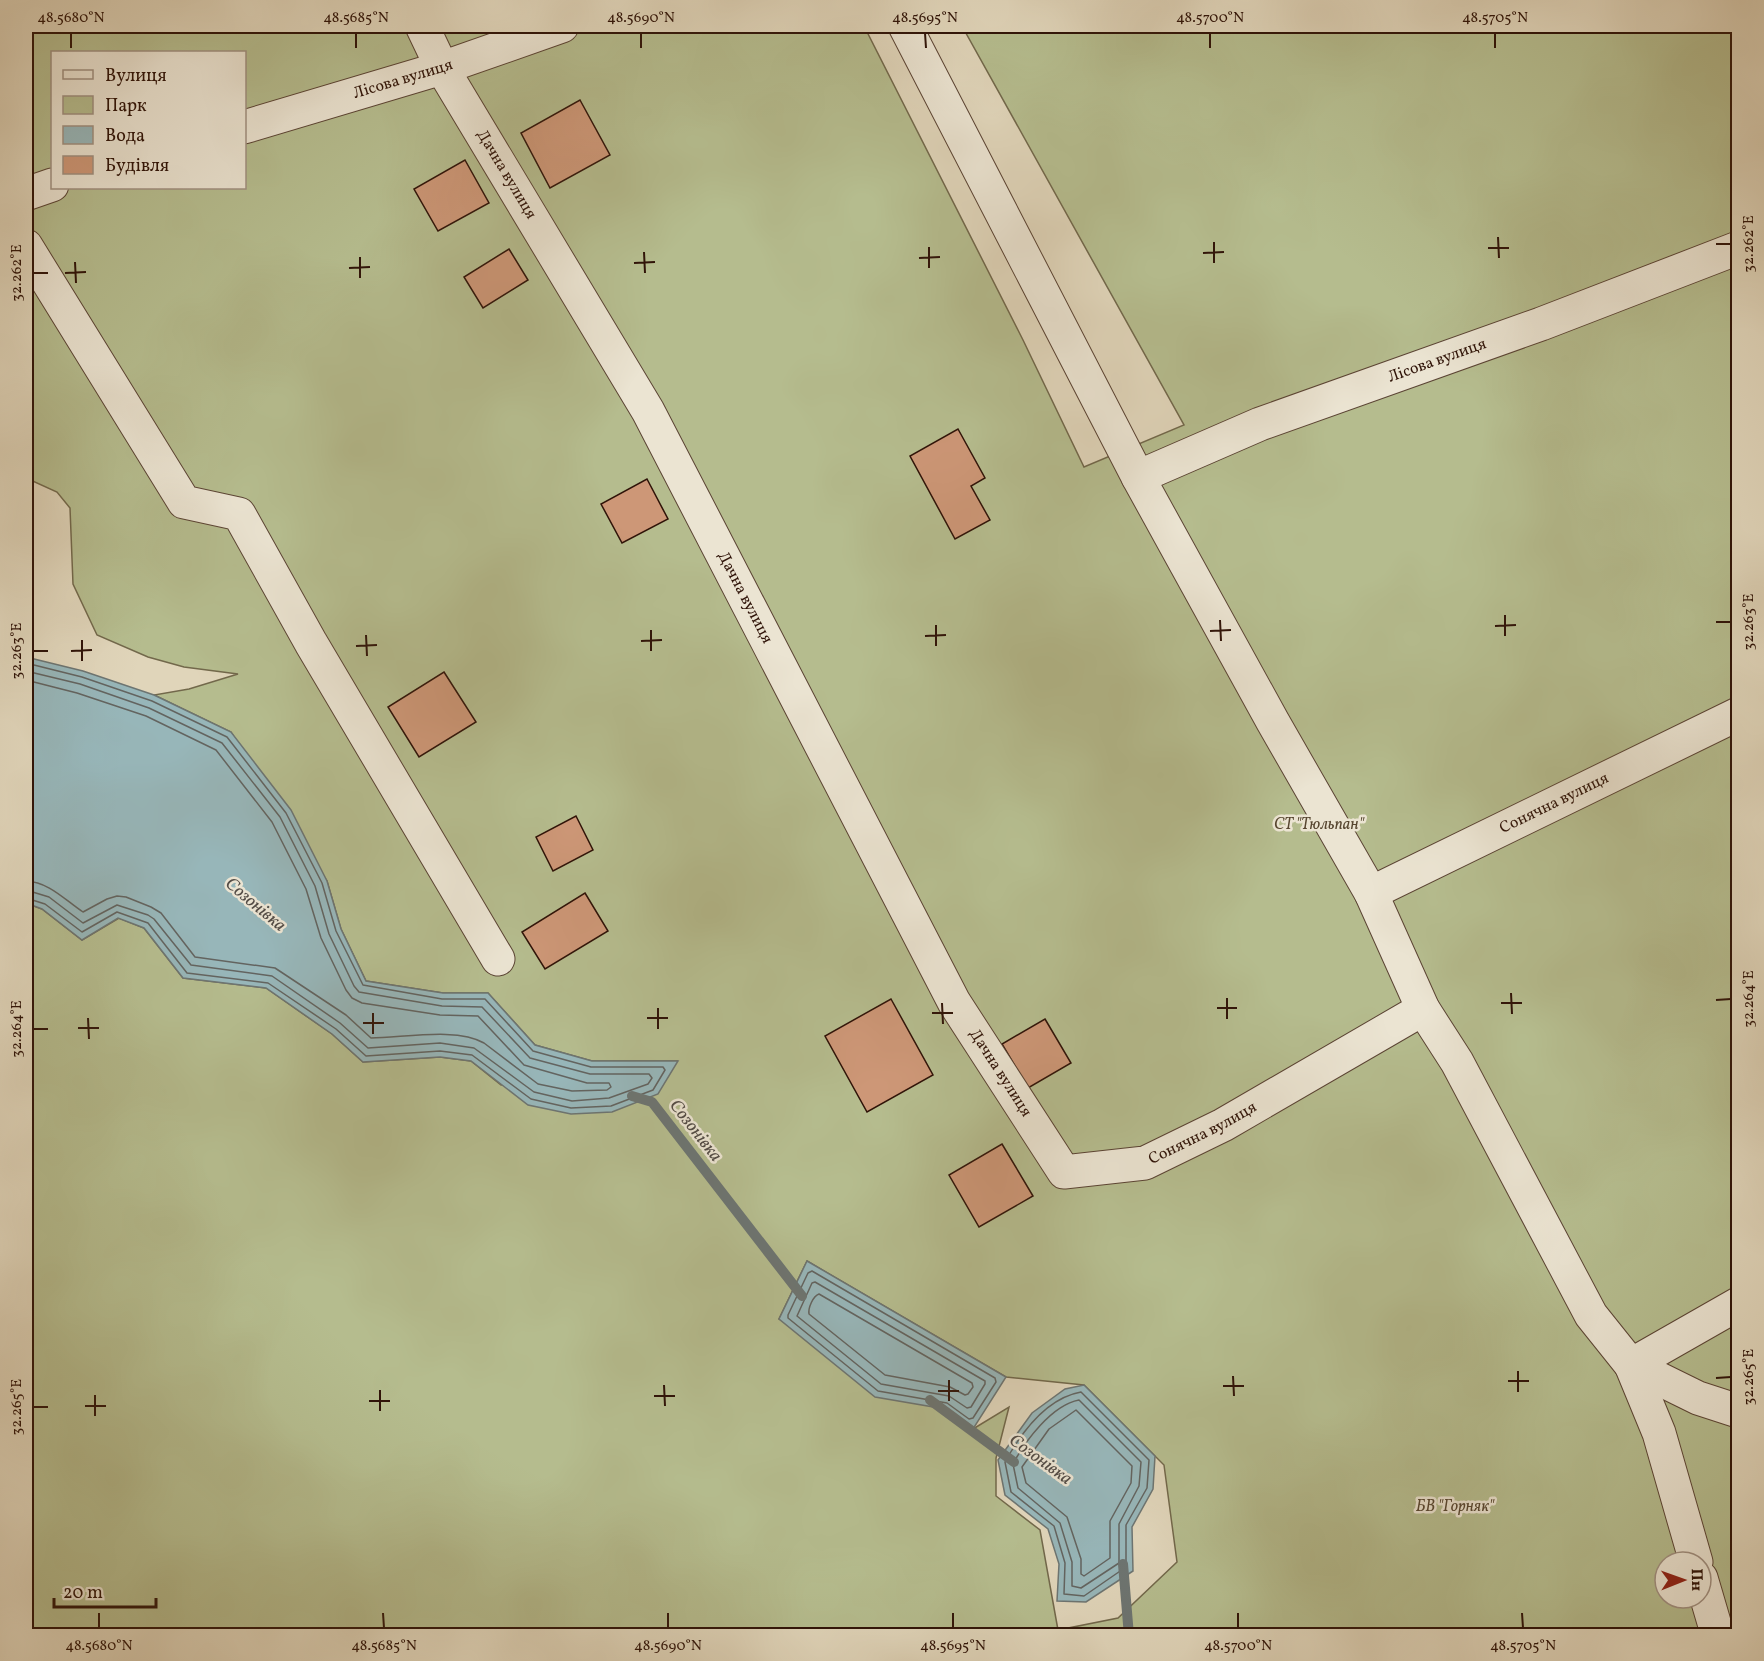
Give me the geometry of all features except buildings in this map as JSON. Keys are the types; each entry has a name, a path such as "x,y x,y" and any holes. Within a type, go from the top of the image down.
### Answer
{"street":[{"name":"Дачна вулиця","path":"422,26 442,68 648,411 954,1002 1064,1172"},
{"name":"Лісова вулиця","path":"246,126 442,68 562,26"},
{"path":"905,26 1138,477 1273,722 1371,893 1424,1009 1457,1062 1591,1315 1631,1365 1659,1433 1693,1550"},
{"path":"26,194 51,185"},
{"path":"26,246 184,502 239,514 311,643 498,959"},
{"name":"Лісова вулиця","path":"1138,477 1260,424 1541,324 1738,248"},
{"name":"Сонячна вулиця","path":"1371,893 1738,714"},
{"name":"Сонячна вулиця","path":"1064,1172 1145,1163 1223,1125 1424,1009"},
{"path":"1631,1365 1738,1304"},
{"path":"1631,1365 1698,1398 1738,1412"},
{"path":"1711,1610 1718,1635"}],"green space":[{"path":"26,26 864,26 1023,340 1084,467 1184,425 962,26 1738,26 1738,1635 26,1635 26,903 42,909 82,940 119,918 144,928 183,978 266,988 332,1034 363,1062 440,1057 471,1061 501,1085 678,1061 592,1061 535,1045 488,993 443,993 366,981 341,929 327,881 231,732 154,695 189,689 238,674 184,667 148,657 97,635 73,584 70,508 57,492 26,478","holes":["807,1261 1006,1377 1084,1385 1164,1465 1177,1562 1118,1618 1058,1630 1040,1530 996,1496 996,1458 1009,1407 973,1429 945,1409 779,1319"]}],"water":[{"path":"26,657 83,671 154,695 231,732 291,810 327,881 341,929 366,981 443,993 488,993 535,1045 592,1061 678,1061 658,1094 612,1112 571,1114 528,1105 471,1061 440,1057 363,1062 332,1034 266,988 183,978 144,928 118,918 82,940 42,909 26,903"},
{"path":"807,1261 1006,1377 973,1429 945,1409 875,1397 779,1319"},
{"path":"1084,1385 1155,1456 1153,1489 1132,1527 1133,1571 1086,1602 1057,1601 1059,1564 1048,1529 1005,1495 998,1460 1032,1413 1065,1389"}],"waterway":[{"name":"Созонівка","path":"632,1096 652,1102 802,1296"},
{"name":"Созонівка","path":"930,1400 1014,1462"},
{"name":"Созонівка","path":"1123,1564 1129,1636"}],"park label":[{"name":"СТ \"Тюльпан\"","path":"1319,825"},
{"name":"БВ \"Горняк\"","path":"1455,1507"}]}
